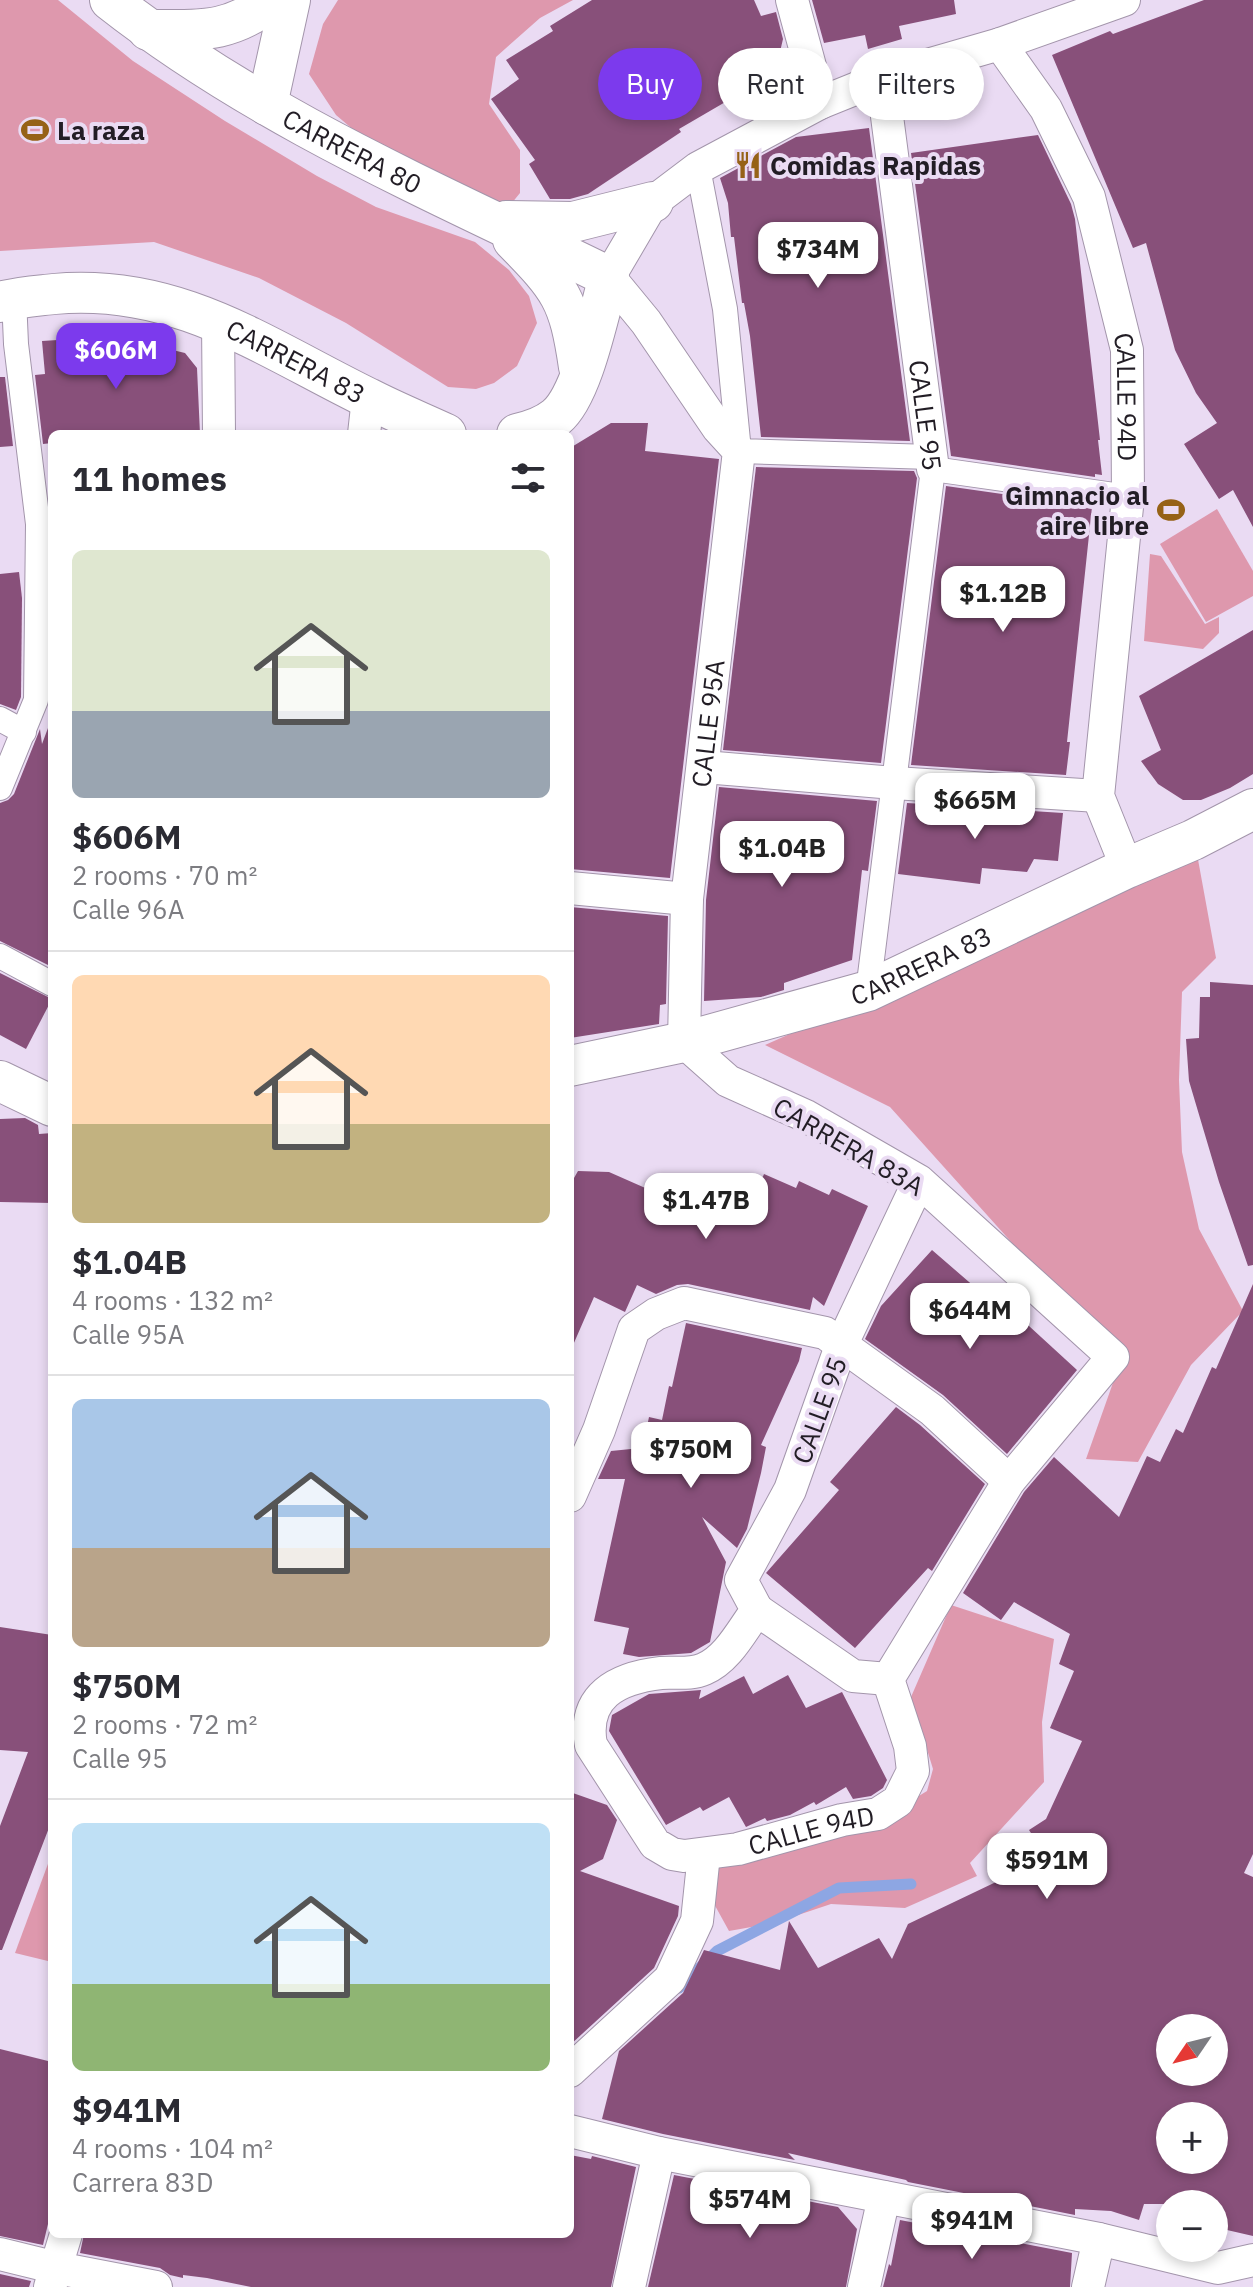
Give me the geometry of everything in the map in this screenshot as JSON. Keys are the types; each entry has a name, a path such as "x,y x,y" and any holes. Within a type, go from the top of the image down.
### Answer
{"street":[{"name":"CARRERA 80","path":"110,0 148,30 316,133 609,277"},
{"path":"148,30 205,30 249,18 272,0"},
{"path":"267,105 290,0"},
{"path":"792,0 805,48"},
{"path":"984,49 1124,0"},
{"name":"CALLE 94D","path":"1000,44 1046,109 1089,197 1127,350 1128,497 1098,796 1127,868"},
{"path":"536,430 556,425 570,400 580,377 609,277 653,202 698,168 788,120"},
{"name":"CALLE 95","path":"868,991 932,463 887,120"},
{"name":"CALLE 95A","path":"684,1042 687,899 739,451 725,309 698,168"},
{"path":"494,220 573,222 653,202"},
{"path":"494,220 547,274 562,297 572,323 580,377"},
{"path":"609,277 646,322 718,428 739,451 932,463 1128,497"},
{"name":"CARRERA 83","path":"7,300 89,291 160,301 218,321 366,416 428,430"},
{"path":"0,788 24,732 44,703 38,524 16,344 7,300"},
{"path":"218,321 219,430"},
{"path":"0,719 24,732"},
{"path":"704,767 1098,796"},
{"name":"CARRERA 83","path":"574,1065 684,1042 868,991 1253,809"},
{"path":"574,888 687,899"},
{"path":"0,956 48,982"},
{"name":"CARRERA 83A","path":"684,1042 728,1081 806,1116 919,1181 1113,1357 1009,1481"},
{"path":"0,1081 48,1104"},
{"name":"CALLE 95","path":"757,1610 741,1580 790,1490 841,1346 919,1181"},
{"path":"574,1487 599,1430 634,1329 656,1314 684,1303 825,1333 932,1410 1009,1481 888,1679 853,1676 757,1610 727,1652 713,1665 701,1671 660,1673 624,1681 599,1697 590,1714 588,1731 591,1745 655,1844 663,1850 684,1856 704,1854 697,1921 670,1979 574,2067"},
{"name":"CALLE 94D","path":"704,1854 738,1849 842,1820 878,1814 898,1801 913,1771 910,1746 888,1679"},
{"path":"574,2132 659,2153 1099,2239 1218,2268 1253,2260"},
{"path":"629,2287 659,2153"},
{"path":"864,2287 884,2197"},
{"path":"54,2278 65,2238"},
{"path":"1088,2287 1099,2239"},
{"path":"0,2254 54,2278 156,2287"}],"shaded area":[{"path":"0,0 58,0 133,61 317,176 376,207 475,242 509,270 529,296 537,323 517,366 494,383 476,389 448,387 346,323 259,278 154,242 0,251"},
{"path":"338,0 573,0 540,18 496,57 489,104 520,150 520,193 503,214 389,160 336,115 309,74 323,24"},
{"path":"1217,509 1253,571 1253,596 1206,622 1160,544"},
{"path":"1150,554 1161,556 1205,624 1219,617 1219,633 1203,649 1144,641"},
{"path":"1197,854 1216,958 1182,992 1179,1080 1182,1152 1199,1229 1243,1311 1191,1365 1138,1462 1086,1459 1120,1363 890,1107 765,1045"},
{"path":"951,1605 1054,1639 1042,1722 1044,1782 970,1863 977,1876 905,1908 831,1904 774,1923 729,1931 713,1902 718,1868 873,1824 927,1791 933,1769 911,1697"},
{"path":"48,1864 48,1961 15,1953"}],"building":[{"path":"592,0 754,0 761,16 776,12 783,39 781,48 718,48 718,106 702,116 702,48 598,48 598,120 694,120 588,194 570,199 550,199 529,164 535,160 491,99 519,79 506,60 553,31 550,26"},
{"path":"812,0 954,0 956,14 899,26 902,39 871,48 868,48 865,35 824,43"},
{"path":"1204,0 1253,0 1253,527 1233,490 1219,499 1184,444 1217,423 1196,393 1175,350 1146,243 1133,248 1052,55 1110,31 1113,34"},
{"path":"869,128 910,441 761,437 750,336 742,303 734,237 731,237 728,203 720,178 796,137"},
{"path":"1038,135 1075,219 1100,440 1102,475 1095,474 1095,477 951,456 911,153"},
{"path":"89,338 89,349 160,347 185,353 197,368 200,430 48,430 48,443 43,444 35,375 45,374 42,341"},
{"path":"0,377 5,377 13,446 0,447"},
{"path":"611,423 648,423 645,451 719,459 670,878 574,869 574,446"},
{"path":"756,467 914,471 917,478 881,763 723,750"},
{"path":"946,486 1092,507 1066,775 911,765"},
{"path":"19,572 22,598 21,697 16,710 0,704 0,574"},
{"path":"1253,630 1253,774 1201,800 1183,800 1158,784 1141,761 1161,750 1139,696"},
{"path":"48,728 48,965 0,941 0,803 14,794 40,729 42,744"},
{"path":"719,787 877,801 868,871 862,870 852,960 784,983 784,990 761,997 704,1001 706,900"},
{"path":"907,803 1063,813 1058,861 1034,859 1027,872 982,868 980,884 898,874"},
{"path":"574,907 668,916 666,1004 660,1005 659,1024 574,1037"},
{"path":"0,973 48,997 48,1007 26,1049 0,1035"},
{"path":"1210,982 1253,985 1253,1265 1248,1266 1189,1081 1186,1039 1199,1038 1200,997 1210,997"},
{"path":"25,1118 38,1125 39,1134 48,1133 48,1203 0,1202 0,1119"},
{"path":"578,1171 609,1172 677,1202 688,1178 718,1192 726,1174 758,1188 764,1174 796,1188 799,1181 829,1195 832,1189 868,1206 824,1306 813,1297 810,1310 688,1284 656,1294 637,1285 625,1312 594,1297 574,1343 574,1178"},
{"path":"932,1250 1013,1320 1017,1315 1077,1370 1007,1454 943,1395 865,1339 881,1306"},
{"path":"1253,1284 1253,1854 1244,1873 1253,1877 1253,2236 1228,2230 1228,2190 1156,2190 1156,2204 1144,2204 1139,2220 1111,2211 1075,2209 1075,2215 908,2182 788,2153 795,2160 602,2119 619,2051 683,1993 704,1950 780,1970 789,1921 818,1968 879,1938 892,1959 908,1924 1023,1869 1020,1861 1042,1850 1029,1830 1046,1819 1082,1741 1050,1728 1074,1671 1059,1664 1070,1634 1014,1602 1001,1620 963,1593 1024,1492 1054,1457 1119,1517 1147,1456 1160,1462 1176,1429 1183,1433 1212,1367 1216,1369"},
{"path":"686,1323 802,1348 761,1445 766,1447 761,1473 747,1529 737,1548 702,1517 726,1562 710,1642 691,1653 639,1657 623,1654 629,1628 594,1621 625,1479 598,1479 611,1451 642,1451 649,1417 662,1420"},
{"path":"896,1407 985,1484 932,1571 928,1568 855,1648 766,1573 839,1490 830,1482"},
{"path":"0,1627 48,1634 48,1830 2,1950 0,1826 28,1752 0,1750"},
{"path":"788,1675 806,1708 842,1692 887,1780 883,1788 871,1796 853,1799 846,1787 816,1805 814,1802 790,1815 767,1821 765,1818 746,1827 729,1797 703,1811 700,1807 666,1825 609,1731 612,1715 649,1694 701,1690 699,1699 744,1676 753,1694"},
{"path":"574,1793 607,1805 617,1820 603,1859 580,1871 679,1906 678,1916 654,1968 574,2041"},
{"path":"0,2049 48,2061 48,2224 43,2245 0,2236"},
{"path":"574,2156 591,2159 592,2156 636,2167 611,2287 251,2287 207,2278 183,2275 183,2278 170,2275 160,2268 80,2253 83,2238 574,2238"},
{"path":"674,2175 838,2207 857,2229 846,2287 648,2287"},
{"path":"900,2220 1072,2253 1070,2287 883,2287 889,2264 891,2266"},
{"path":"0,2274 31,2281 29,2287 0,2287"}],"waterway":[{"path":"679,1988 717,1951 839,1888 911,1884"}],"place":[{"name":"La raza","path":"35,130"},
{"name":"Comidas Rapidas","path":"748,165"},
{"name":"Gimnacio al aire libre","path":"1171,510"}]}
